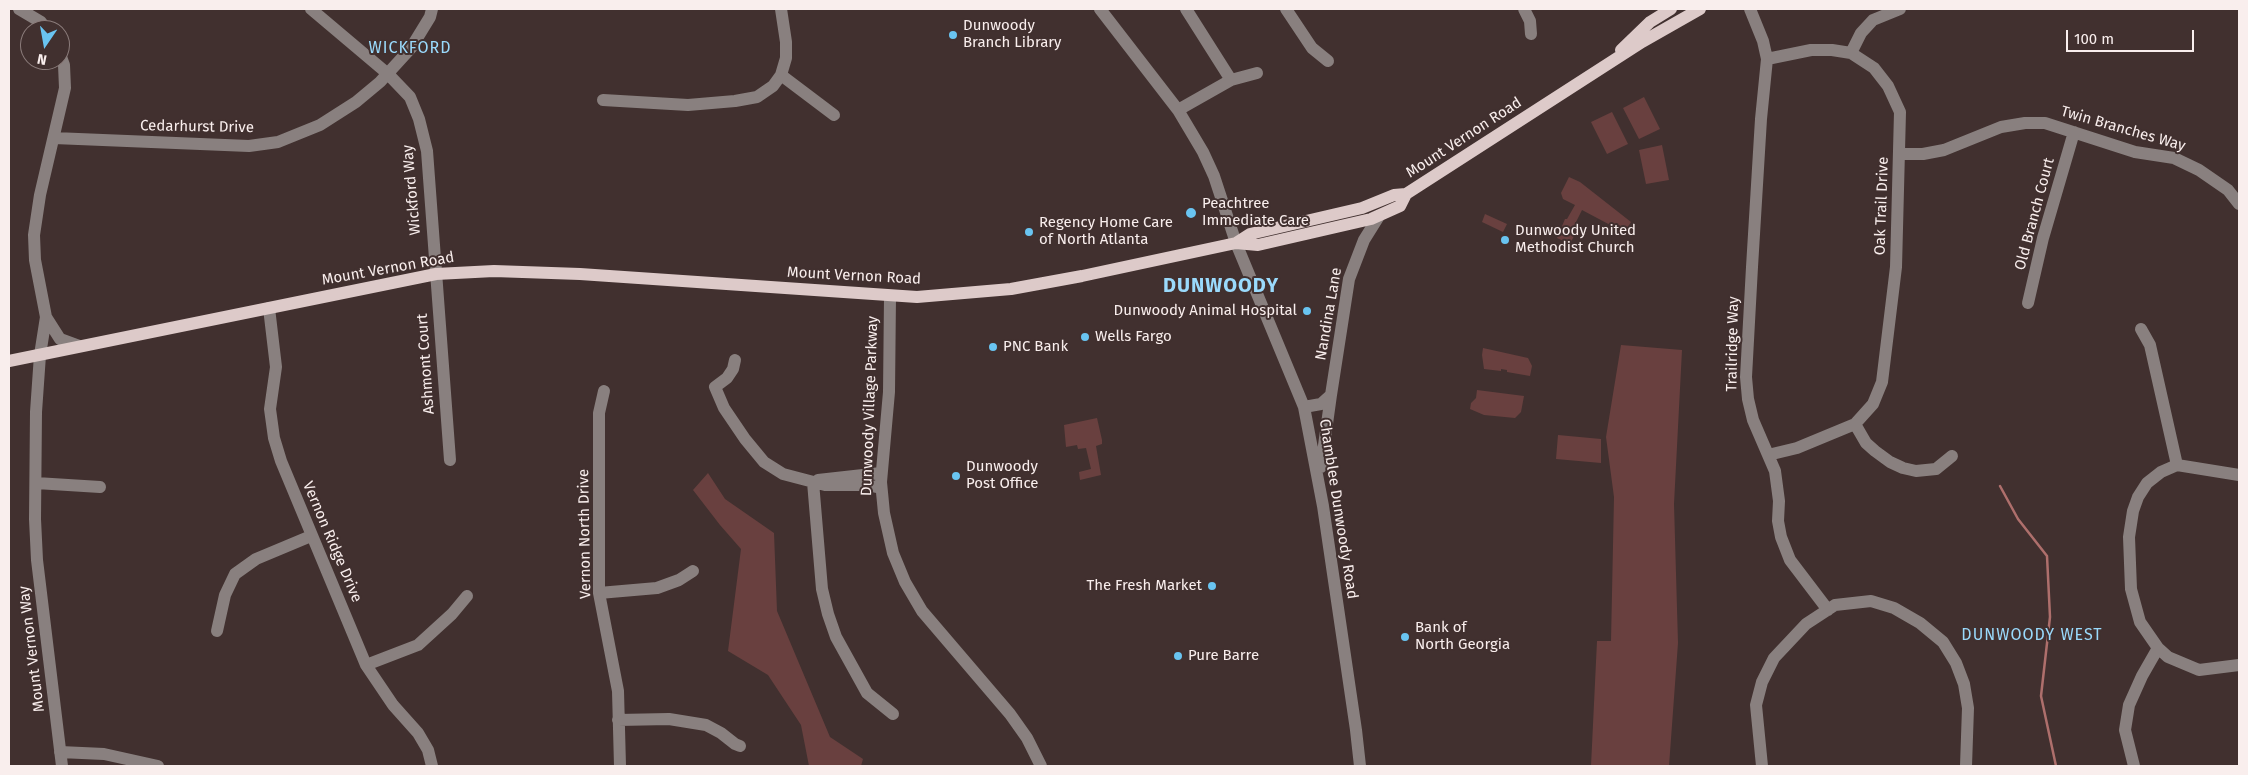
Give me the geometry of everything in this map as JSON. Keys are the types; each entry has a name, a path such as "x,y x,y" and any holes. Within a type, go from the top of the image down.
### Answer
{"main road":[{"path":"1613,61 1626,44 1650,22 1671,9"},
{"name":"Mount Vernon Road","path":"9,361 269,308 436,270 580,274 890,297 932,296 1011,288 1082,276 1236,243 1250,234 1362,208 1394,195 1406,194 1613,61 1700,9"},
{"path":"1236,243 1258,245 1348,225 1379,216 1400,206 1406,194"}],"street":[{"path":"19,9 38,20"},
{"name":"Wickford Way","path":"311,9 388,74 410,97 427,151 436,270"},
{"name":"Cedarhurst Drive","path":"54,138 249,146 278,142 320,125 356,102 388,74 411,48 430,17 432,9"},
{"path":"603,100 688,105 757,97 773,86 780,75 786,58 786,42 781,9"},
{"name":"Chamblee Dunwoody Road","path":"1100,9 1178,110 1209,164 1236,243 1304,407 1319,480 1360,766"},
{"path":"1186,9 1232,80"},
{"path":"1286,9 1312,48 1328,61"},
{"path":"1524,9 1530,21 1531,34"},
{"path":"1750,9 1763,41 1767,59"},
{"path":"1851,53 1861,33 1873,20 1900,9"},
{"name":"Oak Trail Drive","path":"1767,59 1811,50 1832,50 1851,53 1874,68 1888,86 1900,112 1896,267 1882,382 1873,404 1855,424 1797,448 1768,455"},
{"name":"Trailridge Way","path":"1767,59 1761,119 1746,377 1753,420 1768,455 1777,484 1781,537 1790,560 1828,610"},
{"name":"Mount Vernon Way","path":"62,766 35,519 36,412 40,355 46,317 35,260 34,234 65,88 64,70"},
{"path":"1178,110 1232,80 1257,73"},
{"path":"780,75 834,115"},
{"name":"Twin Branches Way","path":"1900,154 1923,154 1944,150 2001,127 2025,123 2045,123 2135,152 2174,158 2199,170 2228,190 2239,204"},
{"name":"Old Branch Court","path":"2028,304 2044,238 2074,132"},
{"name":"Nandina Lane","path":"1319,480 1348,286 1353,266 1364,240 1379,216"},
{"path":"1348,225 1358,230 1364,240"},
{"name":"Ashmont Court","path":"436,270 450,460"},
{"name":"Dunwoody Village Parkway","path":"890,297 889,392 881,488 884,513 893,553 913,597 932,625 1010,714 1027,738 1041,766"},
{"name":"Vernon Ridge Drive","path":"269,308 276,367 270,409 274,438 281,461 366,665 392,704 418,733 428,750 432,766"},
{"path":"46,317 60,339 79,346"},
{"path":"2141,329 2150,345 2176,465"},
{"path":"735,360 733,369 726,378 715,386 724,408 745,439 764,462 783,474 824,485 868,485 881,488"},
{"name":"Vernon North Drive","path":"604,391 600,413 600,592 618,691 620,766"},
{"path":"1304,407 1321,404 1331,395"},
{"path":"1855,424 1866,442 1875,451 1890,462 1903,468 1916,471 1936,469 1952,456"},
{"path":"2239,476 2176,465 2161,472 2147,483 2132,511 2129,537 2133,597 2140,622 2158,648 2168,657 2199,670 2239,665"},
{"path":"813,482 833,477 881,473"},
{"path":"813,482 822,589 836,638 868,693 894,714"},
{"path":"36,483 100,487"},
{"path":"217,631 225,594 235,574 256,559 311,536"},
{"path":"600,592 657,588 679,580 694,571"},
{"path":"366,665 418,645 452,614 466,596"},
{"path":"1762,766 1756,705 1762,682 1774,658 1806,624 1835,605 1872,600 1894,608 1920,623 1943,642 1956,663 1964,684 1968,708 1966,766"},
{"path":"2134,766 2125,730 2129,706 2142,676 2158,648"},
{"path":"618,720 669,719 706,725 740,746"},
{"path":"60,752 104,754 158,766"}],"shaded area":[{"path":"1644,97 1660,129 1639,139 1623,108"},
{"path":"1612,112 1628,144 1607,154 1591,122"},
{"path":"1662,145 1669,180 1646,184 1639,150"},
{"path":"1569,177 1580,182 1631,222 1626,230 1616,225 1614,227 1582,210 1574,226 1578,228 1570,244 1557,238 1565,219 1567,219 1575,205 1563,199 1561,193"},
{"path":"1485,214 1507,224 1503,232 1482,222"},
{"path":"1621,345 1682,350 1674,504 1678,643 1669,766 1591,766 1597,641 1611,641 1614,497 1606,437"},
{"path":"1483,348 1528,358 1532,366 1530,376 1507,372 1507,370 1501,369 1501,371 1484,369"},
{"path":"1477,390 1524,396 1521,412 1515,418 1484,415 1470,409 1471,403 1476,398"},
{"path":"1097,418 1102,440 1102,444 1096,446 1101,475 1080,480 1079,472 1091,469 1086,448 1078,449 1077,445 1066,447 1064,425"},
{"path":"1558,435 1601,439 1601,463 1556,459"},
{"path":"708,473 725,499 774,533 777,611 830,737 863,759 861,766 809,766 801,725 768,675 728,651 741,549 693,490"}],"waterway":[{"path":"2000,486 2018,519 2047,556 2050,617 2041,696 2056,766"}],"place":[{"name":"Dunwoody Branch Library","path":"953,35"},
{"name":"Peachtree Immediate Care","path":"1191,213"},
{"name":"Regency Home Care of North Atlanta","path":"1029,232"},
{"name":"Dunwoody United Methodist Church","path":"1505,240"},
{"name":"Dunwoody Animal Hospital","path":"1307,311"},
{"name":"Wells Fargo","path":"1085,337"},
{"name":"PNC Bank","path":"993,347"},
{"name":"Dunwoody Post Office","path":"956,476"},
{"name":"The Fresh Market","path":"1212,586"},
{"name":"Bank of North Georgia","path":"1405,637"},
{"name":"Pure Barre","path":"1178,656"}],"district":[{"name":"WICKFORD","path":"410,49"},
{"name":"DUNWOODY","path":"1221,286"},
{"name":"DUNWOODY WEST","path":"2032,636"}]}
